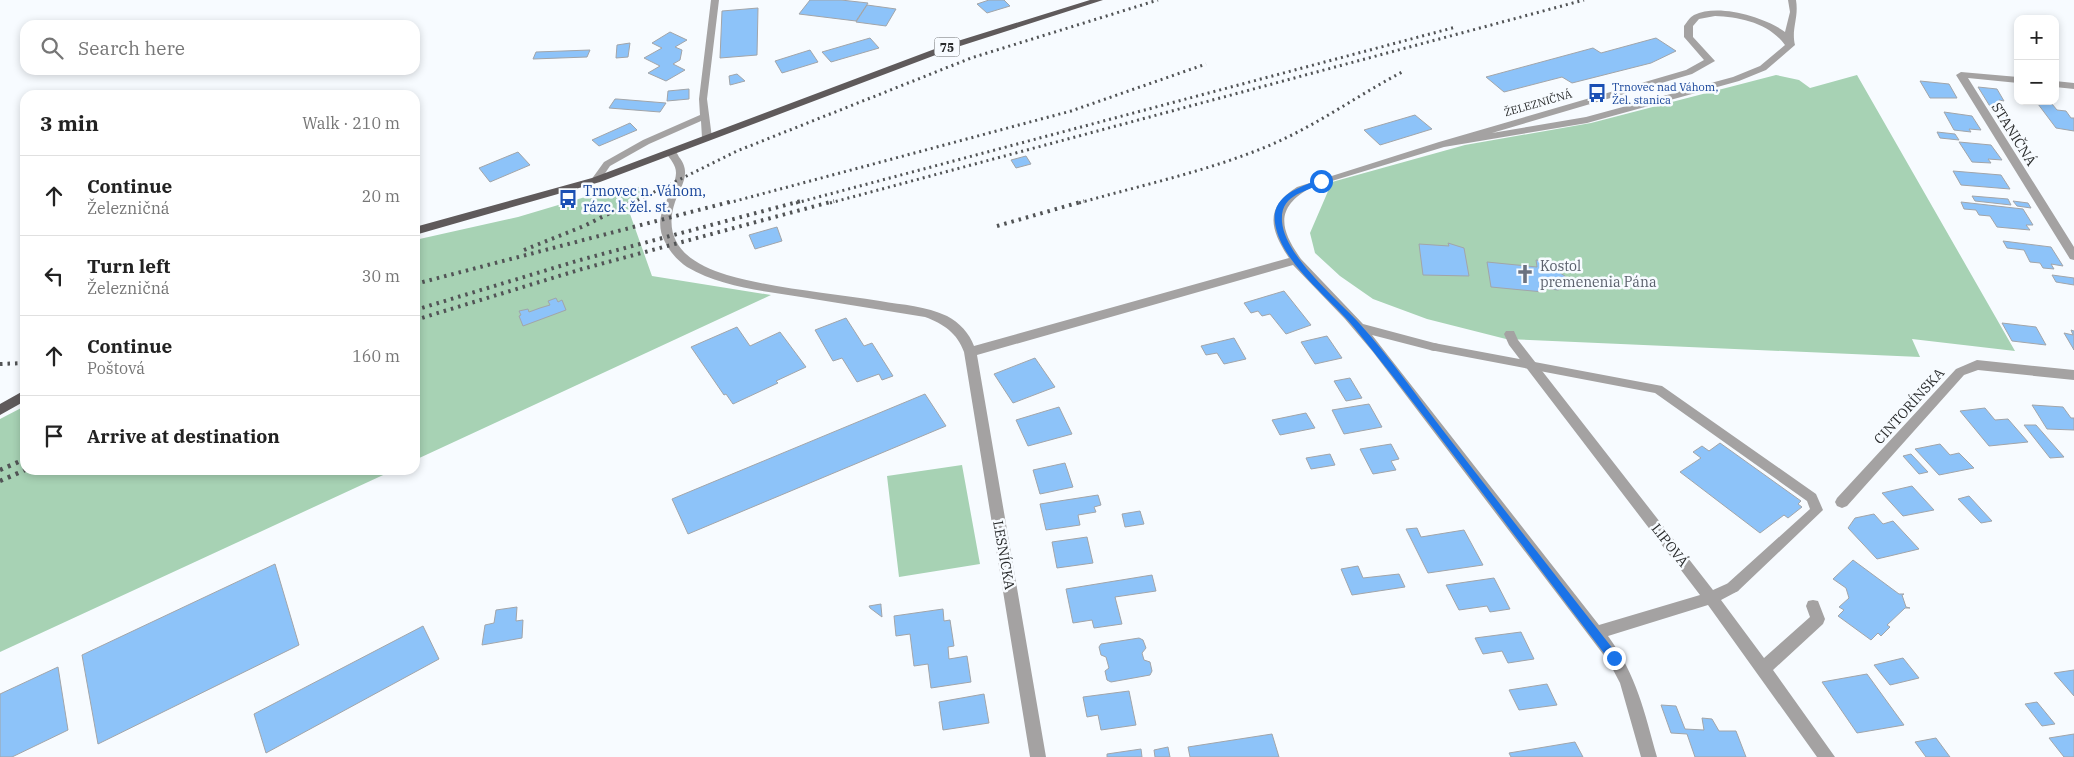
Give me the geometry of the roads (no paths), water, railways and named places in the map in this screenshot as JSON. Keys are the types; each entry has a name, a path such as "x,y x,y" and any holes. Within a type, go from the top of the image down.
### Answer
{"main road":[{"name":"75","path":"420,231 596,180 951,46 1099,0"},
{"path":"0,410 20,398"}],"street":[{"path":"1790,45 1788,37 1794,12 1792,0"},
{"name":"ŽELEZNIČNÁ","path":"1444,144 1587,120 1727,82 1763,68 1790,45 1779,32 1738,15 1714,14 1696,17 1688,26 1689,37 1710,61 1689,72 1444,144 1308,185 1284,200 1278,221 1281,234 1296,260 1358,327 1618,663 1627,680 1649,757"},
{"name":"STANIČNÁ","path":"2014,80 1961,75 2074,256"},
{"path":"2059,84 2074,86"},
{"name":"LESNÍCKA","path":"672,152 680,162 681,171 678,190 670,204 666,229 671,245 682,258 712,274 732,280 927,313 948,321 966,338 970,352 1038,757"},
{"path":"970,352 1296,260"},
{"path":"1358,327 1434,347"},
{"name":"LIPOVÁ","path":"1510,334 1530,363 1710,598 1827,757"},
{"name":"CINTORÍNSKA","path":"1842,502 1960,372 1978,365 2074,375"},
{"path":"1595,633 1710,598 1733,587"},
{"path":"1763,669 1818,619 1813,606"}],"lane":[{"path":"707,138 703,99 716,0"},
{"path":"596,180 607,164 646,142 705,116"},
{"path":"1434,347 1530,363 1658,389 1812,498 1818,510 1733,587"}],"railway":[{"path":"632,203 737,151 971,58 1158,0"},
{"path":"830,203 1584,0"},
{"path":"796,203 1456,27"},
{"path":"728,203 1071,111 1206,64"},
{"path":"1079,203 1222,163 1268,146 1320,120 1404,71"},
{"path":"524,250 584,226 634,201"},
{"path":"420,283 733,201"},
{"path":"420,308 580,260 801,201"},
{"path":"420,318 582,269 834,201"},
{"path":"997,226 1084,201"},
{"path":"0,364 20,363"},
{"path":"0,470 20,461"},
{"path":"0,481 20,472"}],"place":[{"name":"Trnovec nad Váhom, Žel. stanica","path":"1597,93"},
{"name":"Trnovec n. Váhom, rázc. k žel. st.","path":"568,199"},
{"name":"Kostol premenenia Pána","path":"1525,274"}]}
